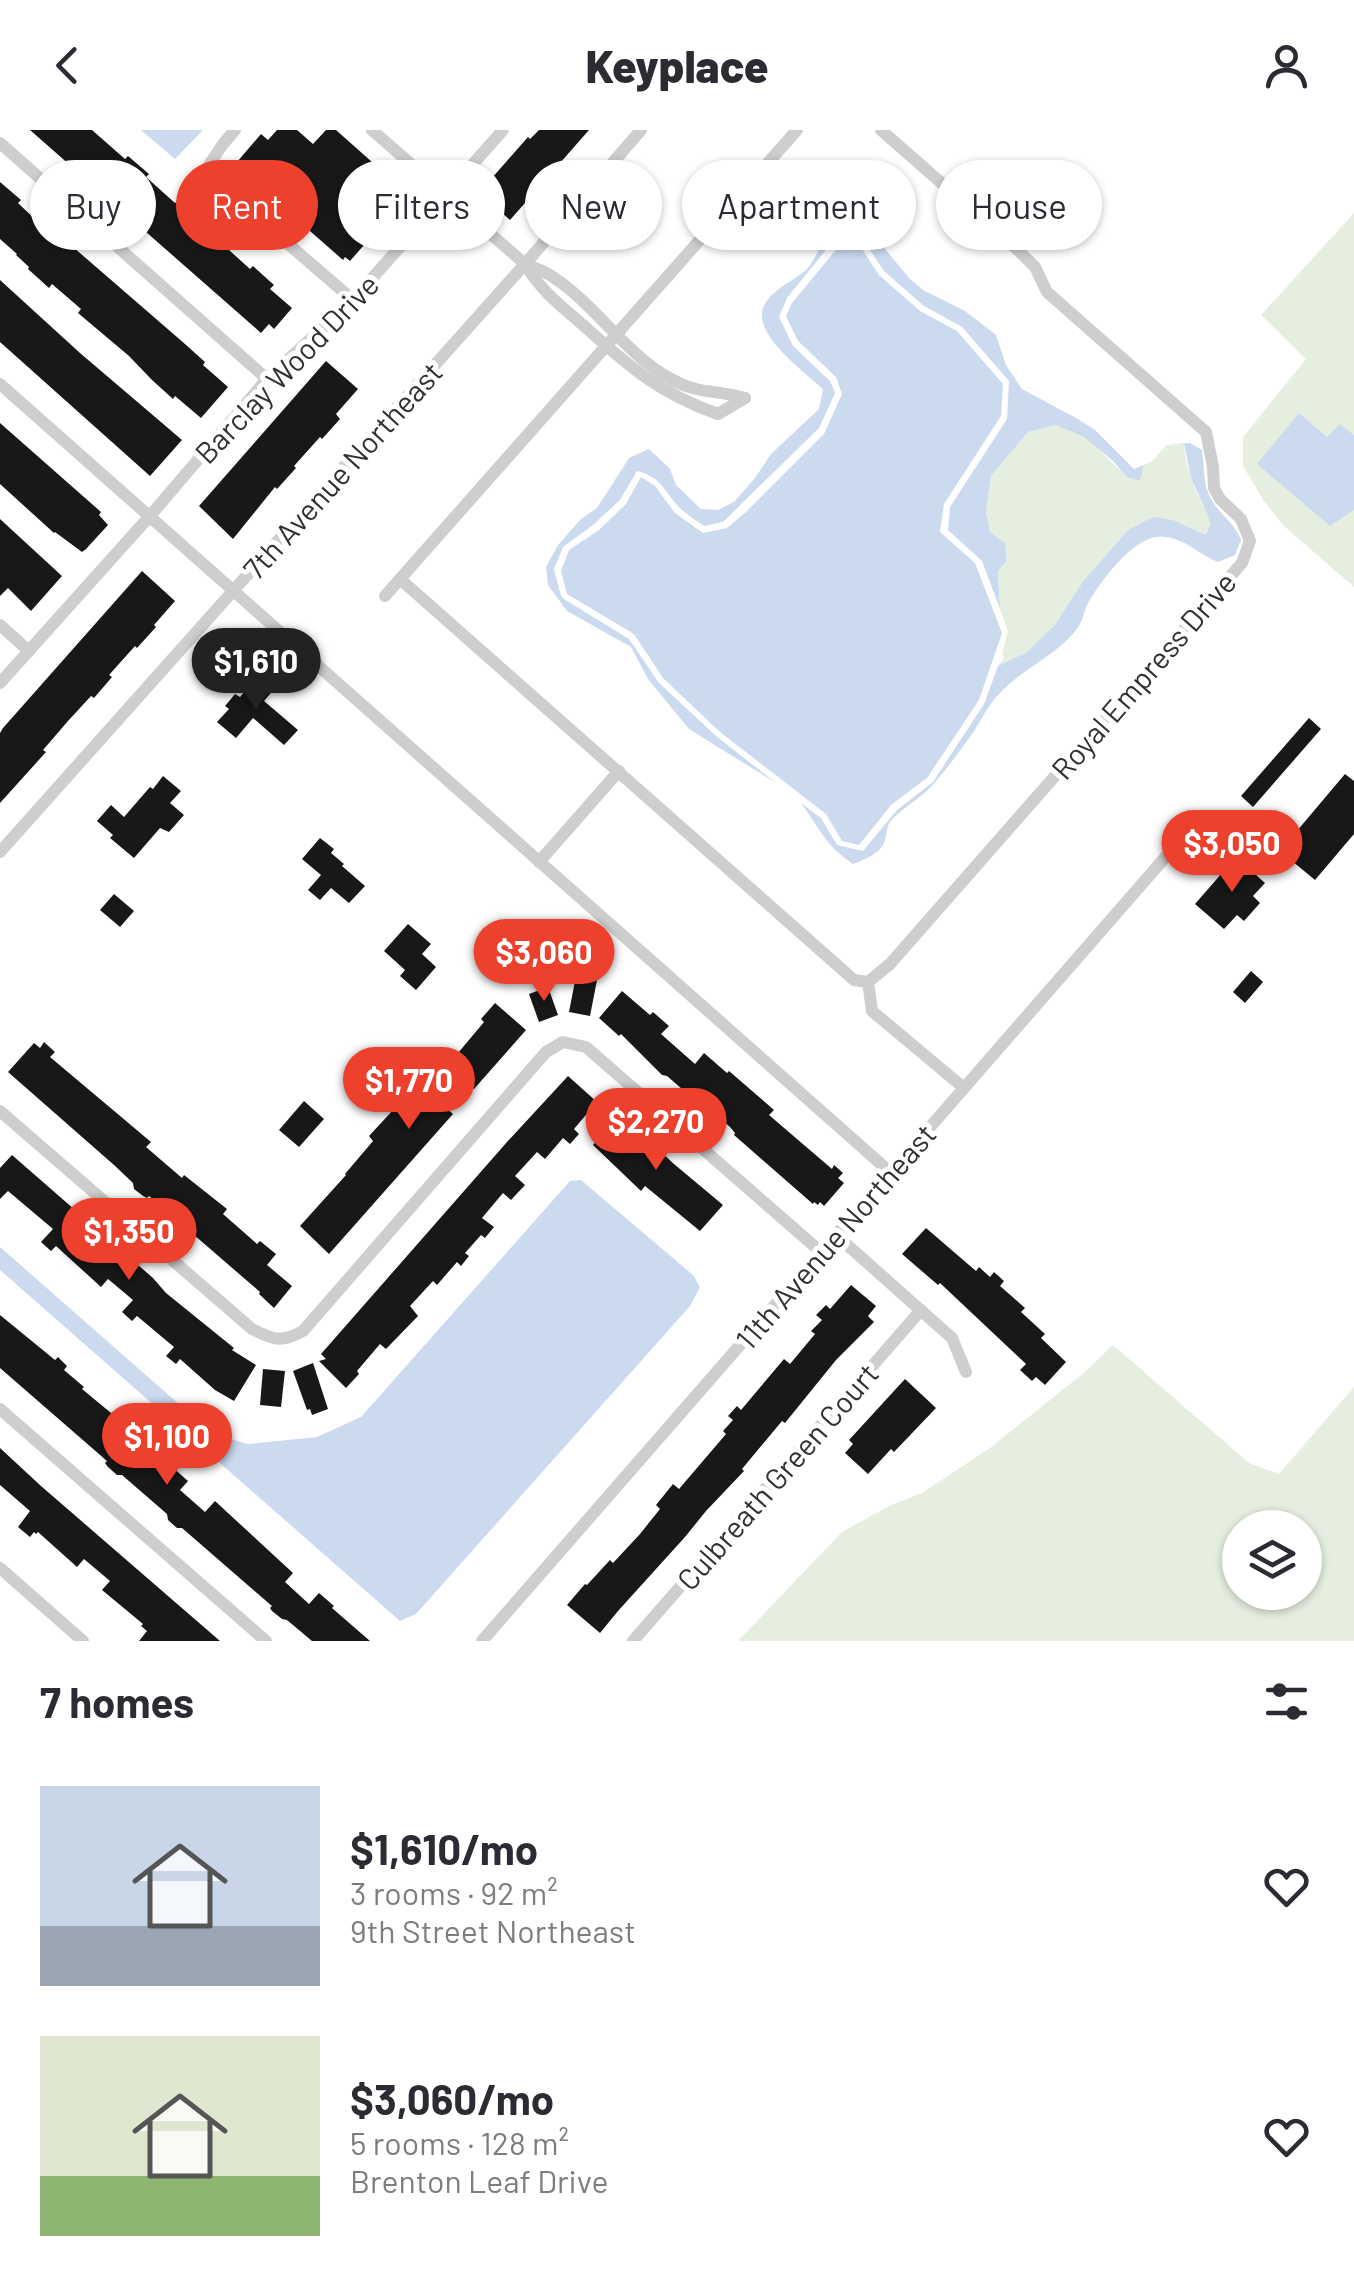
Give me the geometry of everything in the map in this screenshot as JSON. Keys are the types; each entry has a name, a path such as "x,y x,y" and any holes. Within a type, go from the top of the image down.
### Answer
{"street":[{"path":"235,130 210,165 213,179 354,300"},
{"path":"372,130 406,160"},
{"name":"Barclay Wood Drive","path":"477,160 503,130"},
{"name":"7th Avenue Northeast","path":"0,852 641,130"},
{"path":"385,596 797,130"},
{"name":"Royal Empress Drive","path":"868,982 890,964 1242,563 1250,540 1242,520 1214,488 1206,432 1046,292 1035,267 1019,251 880,130"},
{"path":"0,144 267,379"},
{"path":"505,247 525,264 538,285 644,378 718,414 745,398 690,388 654,369 552,276 525,264"},
{"name":"Barclay Wood Drive","path":"0,684 267,379 354,300 398,250"},
{"path":"0,384 890,1172"},
{"path":"400,579 815,948 854,980 868,982 872,1011 964,1088"},
{"path":"0,625 29,650"},
{"path":"539,862 619,771"},
{"name":"11th Avenue Northeast","path":"482,1641 1188,830"},
{"path":"0,1111 252,1329 271,1339 287,1340 304,1331 546,1052 563,1042 586,1047 821,1252"},
{"path":"836,1236 952,1338 966,1372"},
{"name":"Culbreath Green Court","path":"633,1641 920,1310"},
{"path":"0,1410 266,1641"},
{"path":"0,1568 83,1641"}],"green space":[{"path":"1354,213 1354,435 1340,424 1329,526 1354,510 1354,587 1284,526 1264,501 1243,466 1243,437 1306,359 1261,315"},
{"path":"1056,425 1087,439 1119,469 1140,480 1144,465 1167,445 1184,443 1194,484 1212,523 1206,535 1173,520 1128,530 1084,580 1056,625 1027,652 998,666 1004,658 1008,631 1000,609 998,571 1007,560 1005,543 990,532 986,512 991,476 1028,432"},
{"path":"1113,1345 1249,1463 1279,1474 1354,1387 1354,1641 738,1641 842,1532 922,1493 990,1448"}],"water":[{"path":"141,130 203,130 175,159"},
{"path":"818,250 826,250 787,298 779,317 793,346 830,381 835,393 819,428 723,522 704,526 682,510 658,482 637,471 620,500 563,547 554,569 564,599 629,639 659,683 716,736 776,783 689,729 648,679 631,647 567,611 548,585 546,567 558,545 581,519 597,508 629,458 649,449 670,469 676,485 701,509 718,510 734,502 771,454 819,409 823,389 771,339 762,315 769,298 812,262"},
{"path":"836,250 863,250 879,275 920,311 957,331 1003,384 1001,416 944,504 940,532 975,563 1002,633 979,700 927,778 891,805 859,845 842,841 826,814 720,732 663,678 634,634 567,594 561,571 569,550 599,530 626,504 641,477 655,486 675,513 703,533 727,528 824,434 842,394 836,377 798,341 786,316 792,303"},
{"path":"870,250 886,250 923,290 965,311 996,335 1006,365 1022,389 1095,430 1134,469 1144,465 1140,481 1127,477 1084,437 1056,425 1028,432 991,476 986,512 990,532 1005,543 1007,560 998,571 1000,609 982,561 948,530 950,507 1007,419 1009,381 962,327 924,306 884,271"},
{"path":"1299,413 1327,437 1340,424 1354,435 1354,510 1330,526 1257,464"},
{"path":"1184,443 1202,450 1211,499 1241,540 1235,555 1218,562 1181,541 1165,537 1136,546 1099,586 1079,626 998,695 936,781 890,822 878,851 853,864 844,857 801,803 821,818 837,845 863,851 897,810 933,782 984,704 998,666 1027,652 1055,625 1084,580 1128,530 1153,517 1173,520 1206,535 1211,523 1191,478"},
{"path":"581,1180 693,1275 700,1287 690,1306 416,1614 400,1621 0,1270 0,1247 213,1434 248,1444 317,1437 361,1417 570,1181"}],"building":[{"path":"30,130 92,130 125,159 128,156 133,160 64,160"},
{"path":"277,130 297,130 313,144 326,130 336,130 370,160 338,160 338,250 360,250 350,261 345,257 343,260 318,238 318,160 239,160 261,134 268,140"},
{"path":"539,130 589,130 563,160 525,160 525,203 510,220 505,216 505,163"},
{"path":"0,182 21,200 18,203 30,214 30,250 76,250 205,362 203,365 228,387 201,418 175,396 173,399 78,313 81,309 52,284 49,288 0,239"},
{"path":"156,186 176,202 176,250 229,250 274,285 270,289 292,308 274,329 269,324 261,333 156,241"},
{"path":"0,280 182,440 150,476 0,342"},
{"path":"326,361 358,389 336,414 340,419 275,487 233,539 199,506"},
{"path":"0,423 101,512 99,515 108,525 82,552 54,533 0,484"},
{"path":"0,519 62,576 31,611 8,588 0,596"},
{"path":"142,571 175,601 0,803 3,728"},
{"path":"259,675 275,688 264,701 298,730 284,745 253,718 236,738 217,722 229,709 225,706 235,694 240,697"},
{"path":"1309,718 1321,729 1253,807 1241,796"},
{"path":"1345,774 1354,781 1354,834 1315,880 1280,851"},
{"path":"163,776 181,791 170,803 184,815 169,832 160,828 134,858 97,821 111,805 124,817"},
{"path":"320,838 334,849 331,853 342,866 365,886 349,903 331,888 320,900 308,890 321,875 302,859"},
{"path":"1236,857 1265,883 1253,896 1260,903 1244,921 1237,915 1224,929 1195,904"},
{"path":"114,894 134,911 120,927 100,910"},
{"path":"408,924 431,944 422,954 436,967 416,990 400,976 405,970 384,951"},
{"path":"1251,971 1263,982 1245,1003 1233,992"},
{"path":"576,976 597,980 590,1016 569,1012"},
{"path":"548,987 558,1015 539,1022 529,994"},
{"path":"622,991 669,1026 661,1034 695,1064 704,1053 729,1071 774,1110 769,1115 832,1169 834,1165 843,1173 838,1178 844,1183 824,1206 820,1202 813,1204 713,1112 662,1075 599,1018"},
{"path":"495,1003 526,1030 474,1089 467,1083 445,1107 453,1114 329,1254 300,1226 373,1141 369,1136 394,1109 400,1113 408,1104 412,1108 484,1022 481,1019"},
{"path":"44,1042 55,1052 50,1057 151,1142 146,1147 227,1209 223,1214 257,1244 260,1241 276,1254 267,1265 292,1286 274,1308 149,1196 134,1189 133,1183 114,1165 8,1072 34,1043 40,1048"},
{"path":"568,1076 597,1102 574,1129 579,1134 570,1144 563,1138 545,1159 537,1152 515,1176 525,1185 511,1200 503,1193 482,1218 494,1227 465,1253 469,1256 461,1266 457,1262 437,1285 433,1281 410,1306 418,1316 386,1349 380,1344 346,1388 319,1361 326,1359 321,1354"},
{"path":"304,1101 324,1119 299,1147 279,1130"},
{"path":"620,1114 723,1205 700,1231 645,1186 641,1191 593,1145"},
{"path":"12,1155 232,1350 256,1365 234,1401 180,1359 176,1364 166,1356 174,1347 137,1316 132,1321 122,1312 133,1300 108,1279 101,1287 56,1246 51,1251 41,1242 53,1229 8,1191 0,1199 0,1168"},
{"path":"926,1228 976,1271 979,1267 990,1277 994,1272 1004,1281 1000,1286 1025,1308 1021,1312 1045,1334 1041,1338 1066,1362 1045,1385 1036,1377 1032,1381 1020,1370 1026,1364 940,1283 902,1254"},
{"path":"851,1285 876,1306 868,1316 874,1322 836,1360 785,1423 782,1421 744,1471 600,1633 567,1605 640,1534 673,1484 679,1489 726,1434 723,1431 733,1420 728,1416 737,1406 741,1410 784,1359 790,1364 815,1334 811,1331 822,1320 816,1315 826,1305 830,1309"},
{"path":"0,1315 55,1360 58,1357 82,1389 128,1427 119,1436 144,1458 152,1449 188,1481 180,1490 205,1512 215,1501 293,1573 285,1582 309,1604 319,1593 370,1641 312,1641 272,1611 272,1606 182,1528 177,1528 167,1514 122,1475 117,1475 107,1461 0,1368"},
{"path":"313,1363 328,1409 312,1415 293,1371"},
{"path":"263,1369 285,1371 281,1407 260,1405"},
{"path":"905,1379 936,1408 868,1474 845,1453 853,1444 849,1440"},
{"path":"0,1448 220,1641 139,1641 147,1631 102,1590 110,1581 84,1559 77,1567 38,1532 30,1537 18,1527 30,1511 0,1485"}]}
